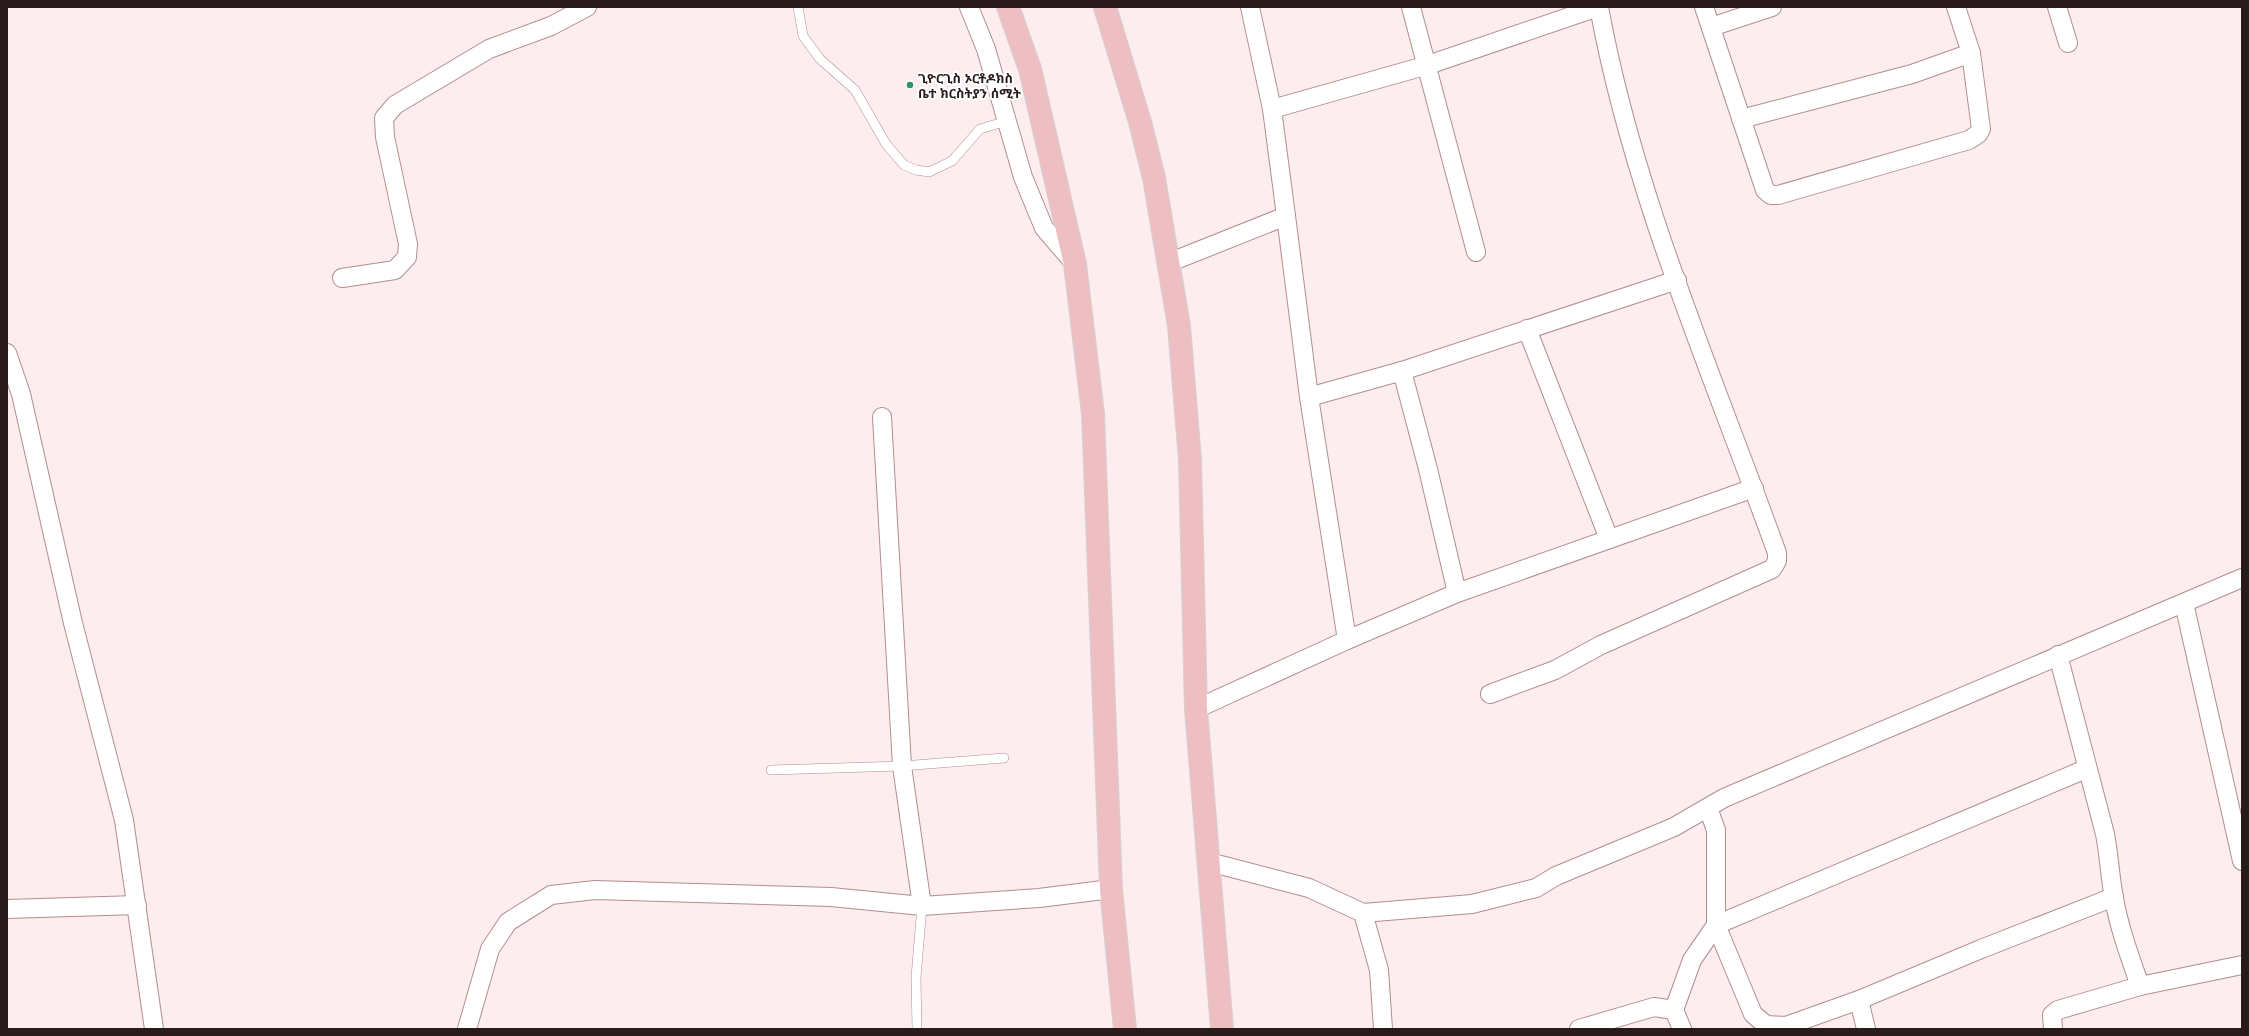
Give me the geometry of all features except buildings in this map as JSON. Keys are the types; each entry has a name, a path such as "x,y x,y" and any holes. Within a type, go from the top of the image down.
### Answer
{"main road":[{"path":"1008,7 1030,69 1075,264 1093,414 1111,890 1125,1029"},
{"path":"1105,7 1140,122 1154,178 1180,326 1190,460 1196,709 1222,1029"}],"street":[{"path":"342,278 395,270 407,257 408,244 384,137 384,118 395,105 489,49 550,26 587,7"},
{"path":"969,7 986,49 1023,177 1044,228 1075,264"},
{"path":"1250,7 1272,109 1309,397 1347,640"},
{"path":"1411,7 1428,65 1476,252"},
{"path":"1272,109 1428,65 1598,7 1607,56 1623,119 1676,280 1754,488 1777,553 1777,561 1772,568 1601,645 1556,670 1490,694"},
{"path":"1704,7 1765,190 1771,195 1778,195 1962,142 1978,134 1981,129 1971,53 1956,7"},
{"path":"1711,27 1772,7"},
{"path":"2057,7 2068,43"},
{"path":"1741,119 1912,74 1971,53"},
{"path":"1168,263 1286,216"},
{"path":"1309,397 1402,371 1676,280"},
{"path":"1527,329 1609,539"},
{"path":"7,355 21,394 73,623 122,813 137,904 154,1029"},
{"path":"1402,371 1428,469 1457,593"},
{"path":"882,417 902,766 922,906"},
{"path":"1196,709 1347,640 1457,593 1754,488"},
{"path":"1209,862 1309,888 1363,913 1472,904 1536,888 1556,876 1660,834 1724,798 2242,578"},
{"path":"2184,603 2242,861"},
{"path":"2058,655 2086,769 2105,834 2111,863 2114,897 2124,940 2140,986"},
{"path":"1682,1029 1674,1010 1692,960 1716,925 2086,769"},
{"path":"1708,808 1716,830 1716,925 1753,1014 1766,1024 1786,1026 1859,1000 1981,948 2114,897"},
{"path":"467,1029 490,949 508,922 551,895 595,890 831,897 922,906 1039,898 1111,890"},
{"path":"7,909 137,904"},
{"path":"1363,913 1379,970 1383,1029"},
{"path":"2053,1029 2052,1015 2058,1010 2140,986 2242,965"},
{"path":"1859,1000 1866,1029"},
{"path":"1579,1029 1654,1007 1674,1010"}],"lane":[{"path":"798,7 803,36 820,59 855,90 886,144 904,165 916,170 929,172 941,167 952,161 980,129 1007,121"},
{"path":"772,770 902,766 1004,758"},
{"path":"917,1029 916,977 922,906"}],"place":[{"name":"ጊዮርጊስ ኦርቶዶክስ ቤተ ክርስትያን ሰሚት","path":"910,85"}]}
